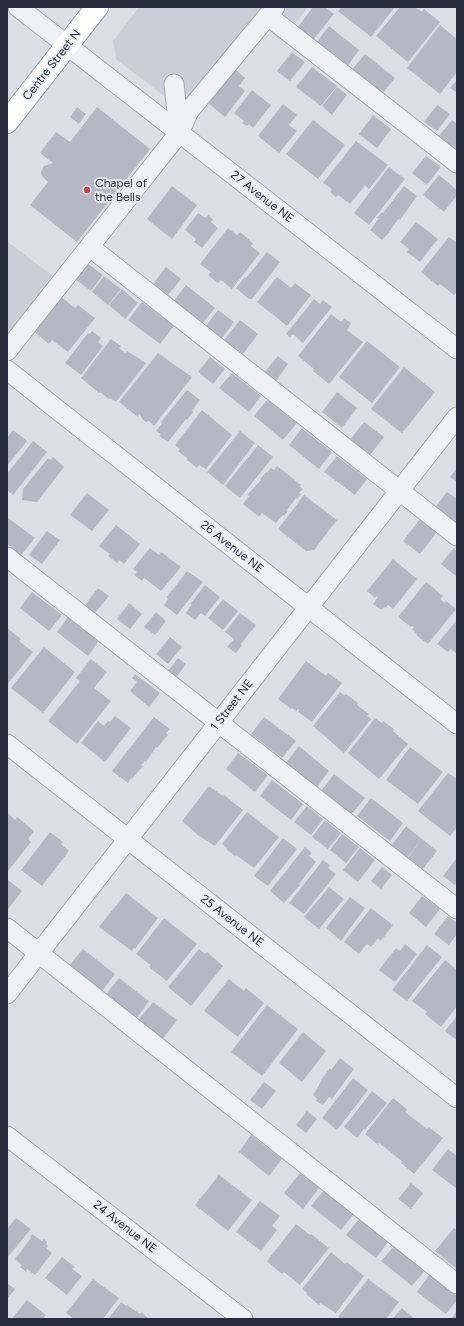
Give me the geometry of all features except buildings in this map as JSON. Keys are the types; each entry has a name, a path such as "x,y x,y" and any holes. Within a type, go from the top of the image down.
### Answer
{"main road":[{"name":"Centre Street N","path":"7,122 97,7"}],"street":[{"name":"27 Avenue NE","path":"18,7 457,349"},
{"path":"7,352 180,133 189,111 272,12 457,162"},
{"path":"174,84 180,133"},
{"path":"90,248 457,536"},
{"name":"26 Avenue NE","path":"7,370 457,724"},
{"name":"1 Street NE","path":"7,994 457,417"},
{"path":"7,557 457,909"},
{"name":"25 Avenue NE","path":"7,744 457,1098"},
{"path":"7,928 457,1284"},
{"name":"24 Avenue NE","path":"7,1136 243,1319"}],"shaded area":[{"path":"139,7 308,7 282,41 266,29 195,120 116,59 113,41"},
{"path":"7,241 64,285 7,338"}],"place":[{"name":"Chapel of the Bells","path":"87,190"}]}
